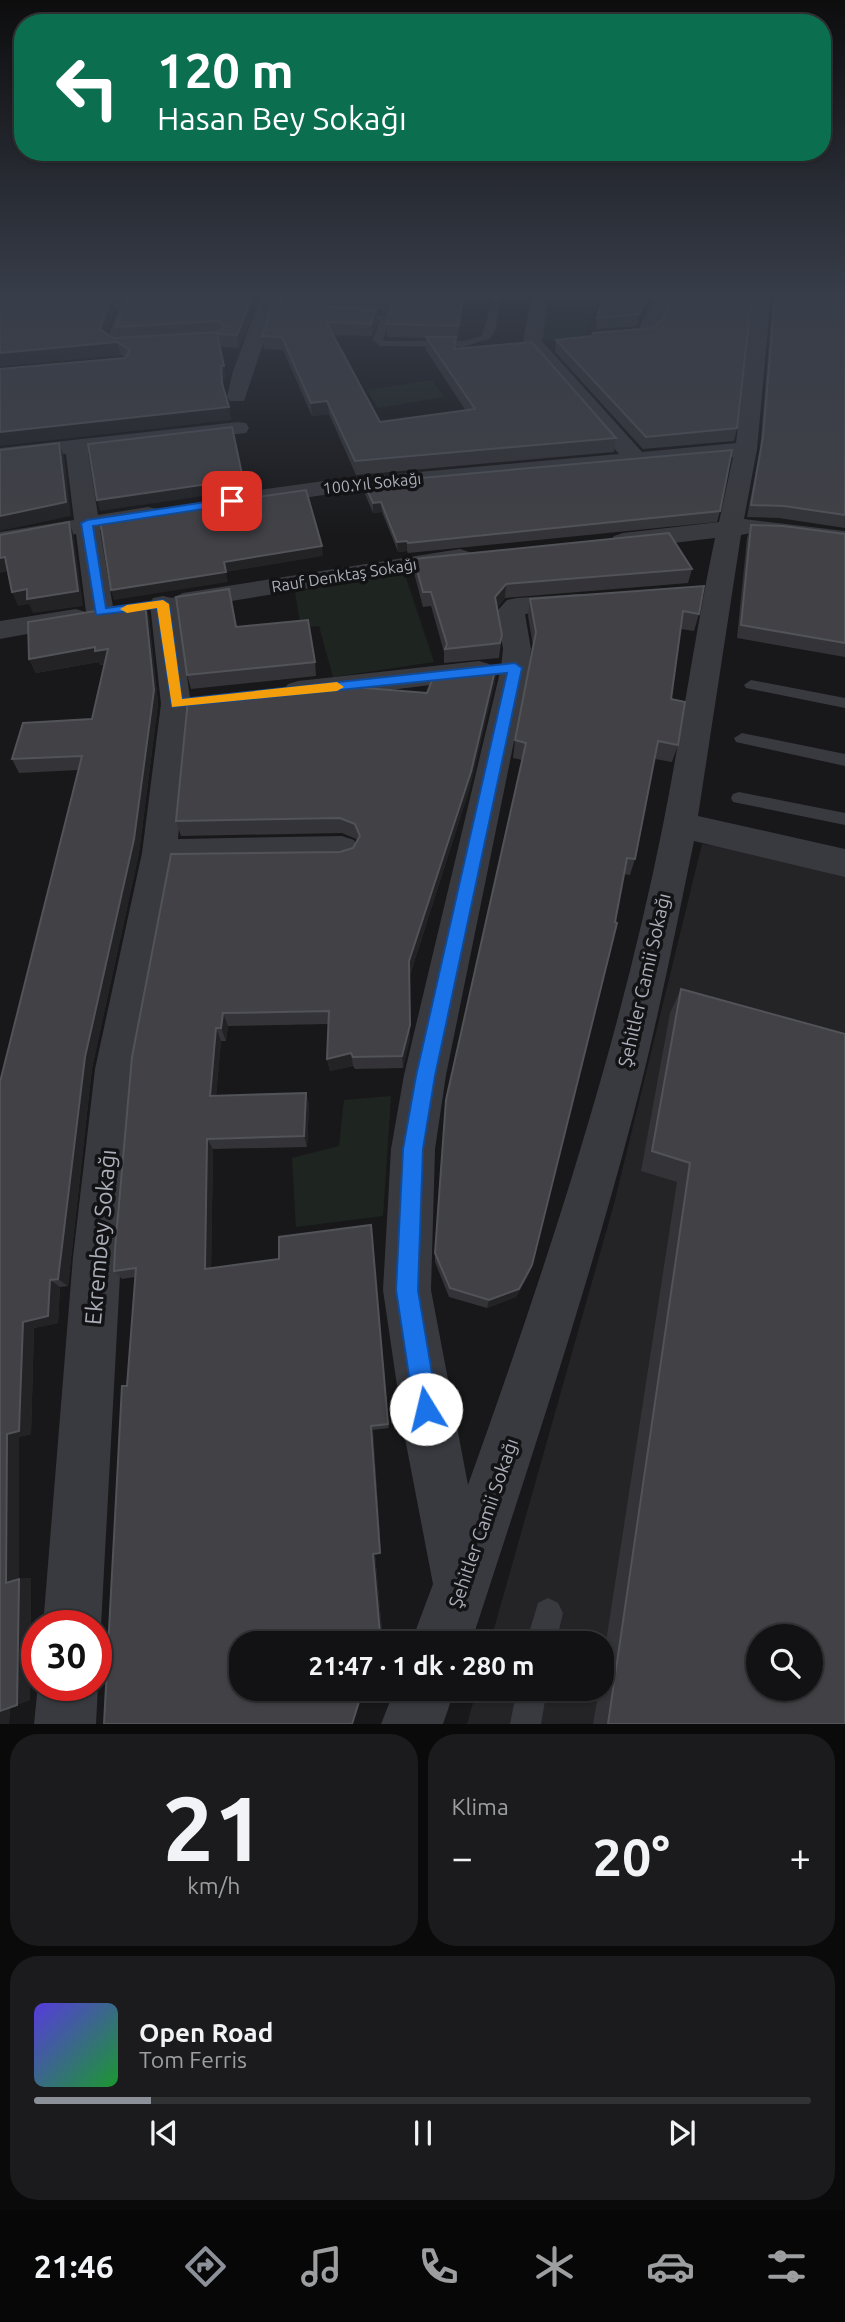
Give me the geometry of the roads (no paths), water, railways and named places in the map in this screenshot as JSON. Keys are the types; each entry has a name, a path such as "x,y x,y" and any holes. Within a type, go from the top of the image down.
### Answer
{"street":[{"path":"237,397 242,376"},
{"path":"563,376 635,458"},
{"name":"Şehitler Camii Sokağı","path":"445,1631 541,1352 612,1115 680,825 718,591 746,449 754,376"},
{"path":"0,455 238,428"},
{"name":"Ekrembey Sokağı","path":"73,1610 97,1257 116,1069 190,703 131,608 87,523 76,446"},
{"name":"100.Yıl Sokağı","path":"243,500 331,486 746,449"},
{"path":"0,540 165,511"},
{"path":"605,543 751,526 845,538"},
{"name":"Rauf Denktaş Sokağı","path":"0,631 131,608 483,555"},
{"path":"677,594 718,591"},
{"path":"462,1585 430,1433 407,1290 413,1149 425,1076 515,668 517,649 510,611 517,607 610,600"},
{"path":"271,694 515,668"},
{"path":"680,825 845,863"},
{"path":"159,853 342,850"},
{"path":"65,1724 67,1701"},
{"path":"412,1724 421,1701"}],"lane":[{"path":"751,685 845,703"},
{"path":"742,738 845,760"},
{"path":"739,797 845,819"},
{"path":"544,1631 548,1613"},
{"path":"525,1724 530,1701"}]}
